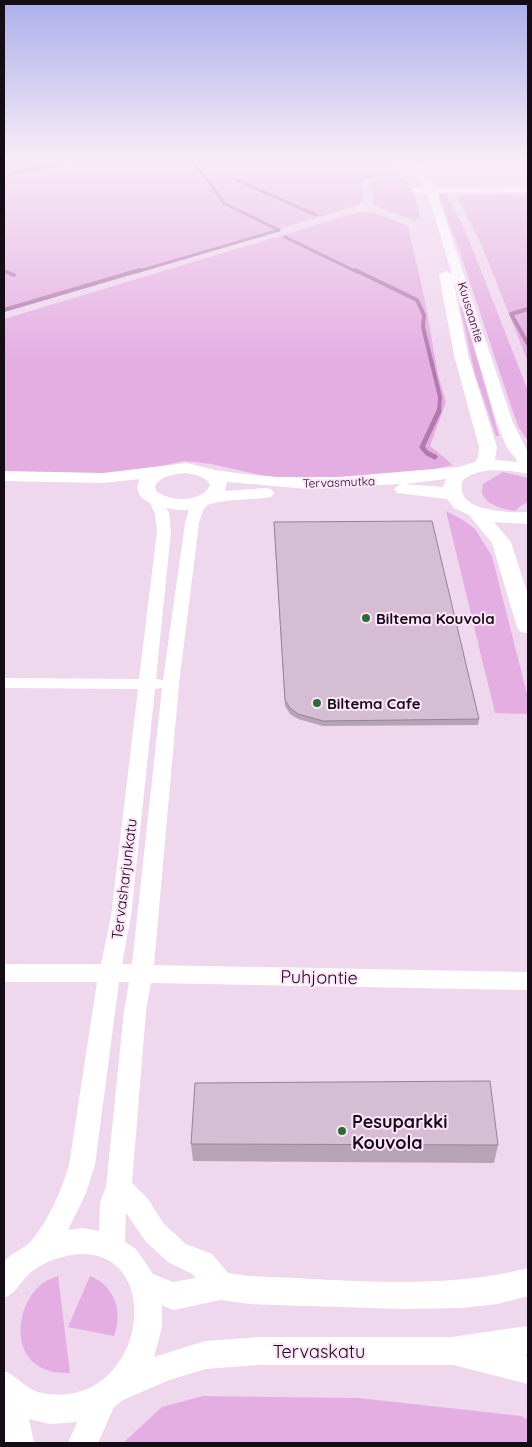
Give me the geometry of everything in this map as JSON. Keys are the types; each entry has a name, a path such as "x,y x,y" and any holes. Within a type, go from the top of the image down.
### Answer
{"main road":[{"name":"Kuusaantie","path":"432,227 439,249 461,355 488,447 487,459 454,482 466,504"},
{"name":"Kuusaantie","path":"438,227 472,314 505,423 515,446 528,463"},
{"name":"Tervasmutka","path":"168,470 188,468 206,471 213,475 255,481 333,483 407,479 509,465 528,469"},
{"path":"4,476 103,478 145,475 168,470"},
{"path":"153,498 146,488 147,482 152,477 168,470"},
{"path":"207,499 217,493 220,486 218,480 213,475"},
{"path":"4,484 116,488 153,498"},
{"name":"Tervasmutka","path":"153,498 171,504 182,505 207,499 247,494 365,492 466,504 500,518 528,518"},
{"path":"466,504 501,542 528,627"}],"street":[{"name":"Tervasharjunkatu","path":"40,1251 60,1219 73,1193 82,1165 110,973 121,916 164,531 162,513 153,498"},
{"name":"Tervasharjunkatu","path":"112,1248 113,1202 119,1187 135,1011 142,974 171,684 192,523 196,509 207,499"},
{"path":"4,683 171,684"},
{"name":"Puhjontie","path":"4,973 110,973 528,981"},
{"path":"119,1187 139,1208 155,1233 177,1253 202,1264 221,1286"},
{"path":"4,1284 18,1266 40,1251 64,1242 89,1241 112,1248 131,1263 145,1285 150,1311 147,1339 135,1366 109,1393 83,1443"},
{"path":"145,1285 173,1296 221,1286 249,1290 403,1295 498,1290 528,1282"},
{"name":"Tervaskatu","path":"4,1386 25,1403 50,1410 77,1408 165,1367 205,1355 259,1351 451,1351 528,1340"},
{"path":"451,1351 528,1370"},
{"path":"4,1386 15,1421 19,1443"}],"shaded area":[{"path":"4,227 287,227 4,310"},
{"path":"311,227 408,227 425,301 438,375 446,402 430,446 453,465 434,469 345,478 287,478 184,461 144,470 99,475 4,472 4,319"},
{"path":"450,227 463,227 528,391 528,441 519,428 514,415"},
{"path":"472,227 528,227 528,362 482,246"},
{"path":"460,307 463,307 499,436 496,436 475,374"},
{"path":"503,472 528,478 528,502 515,511 491,504 482,493 483,484"},
{"path":"446,511 475,529 492,556 527,694 528,714 495,713"},
{"path":"58,1276 70,1373 50,1371 35,1363 27,1354 22,1342 22,1316 27,1303 43,1283"},
{"path":"90,1276 106,1286 115,1301 118,1318 114,1336 68,1327"},
{"path":"203,1396 358,1398 521,1416 528,1420 528,1443 123,1443 162,1407"}],"building":[{"name":"Biltema Kouvola","path":"432,521 479,719 323,721 298,714 290,708 285,700 274,522"},
{"name":"Pesuparkki Kouvola","path":"490,1081 498,1145 191,1144 195,1083"}],"waterway":[{"path":"136,272 279,230 272,227"},
{"path":"285,237 357,272"},
{"path":"4,310 140,270"},
{"path":"355,270 417,300 424,315 423,327 440,397 439,412"},
{"path":"4,271 14,275"},
{"path":"528,309 511,314 528,344"},
{"path":"435,457 427,453 422,447 439,411"}],"place":[{"name":"Biltema Kouvola","path":"366,618"},
{"name":"Biltema Cafe","path":"317,703"},
{"name":"Pesuparkki Kouvola","path":"342,1131"}]}
